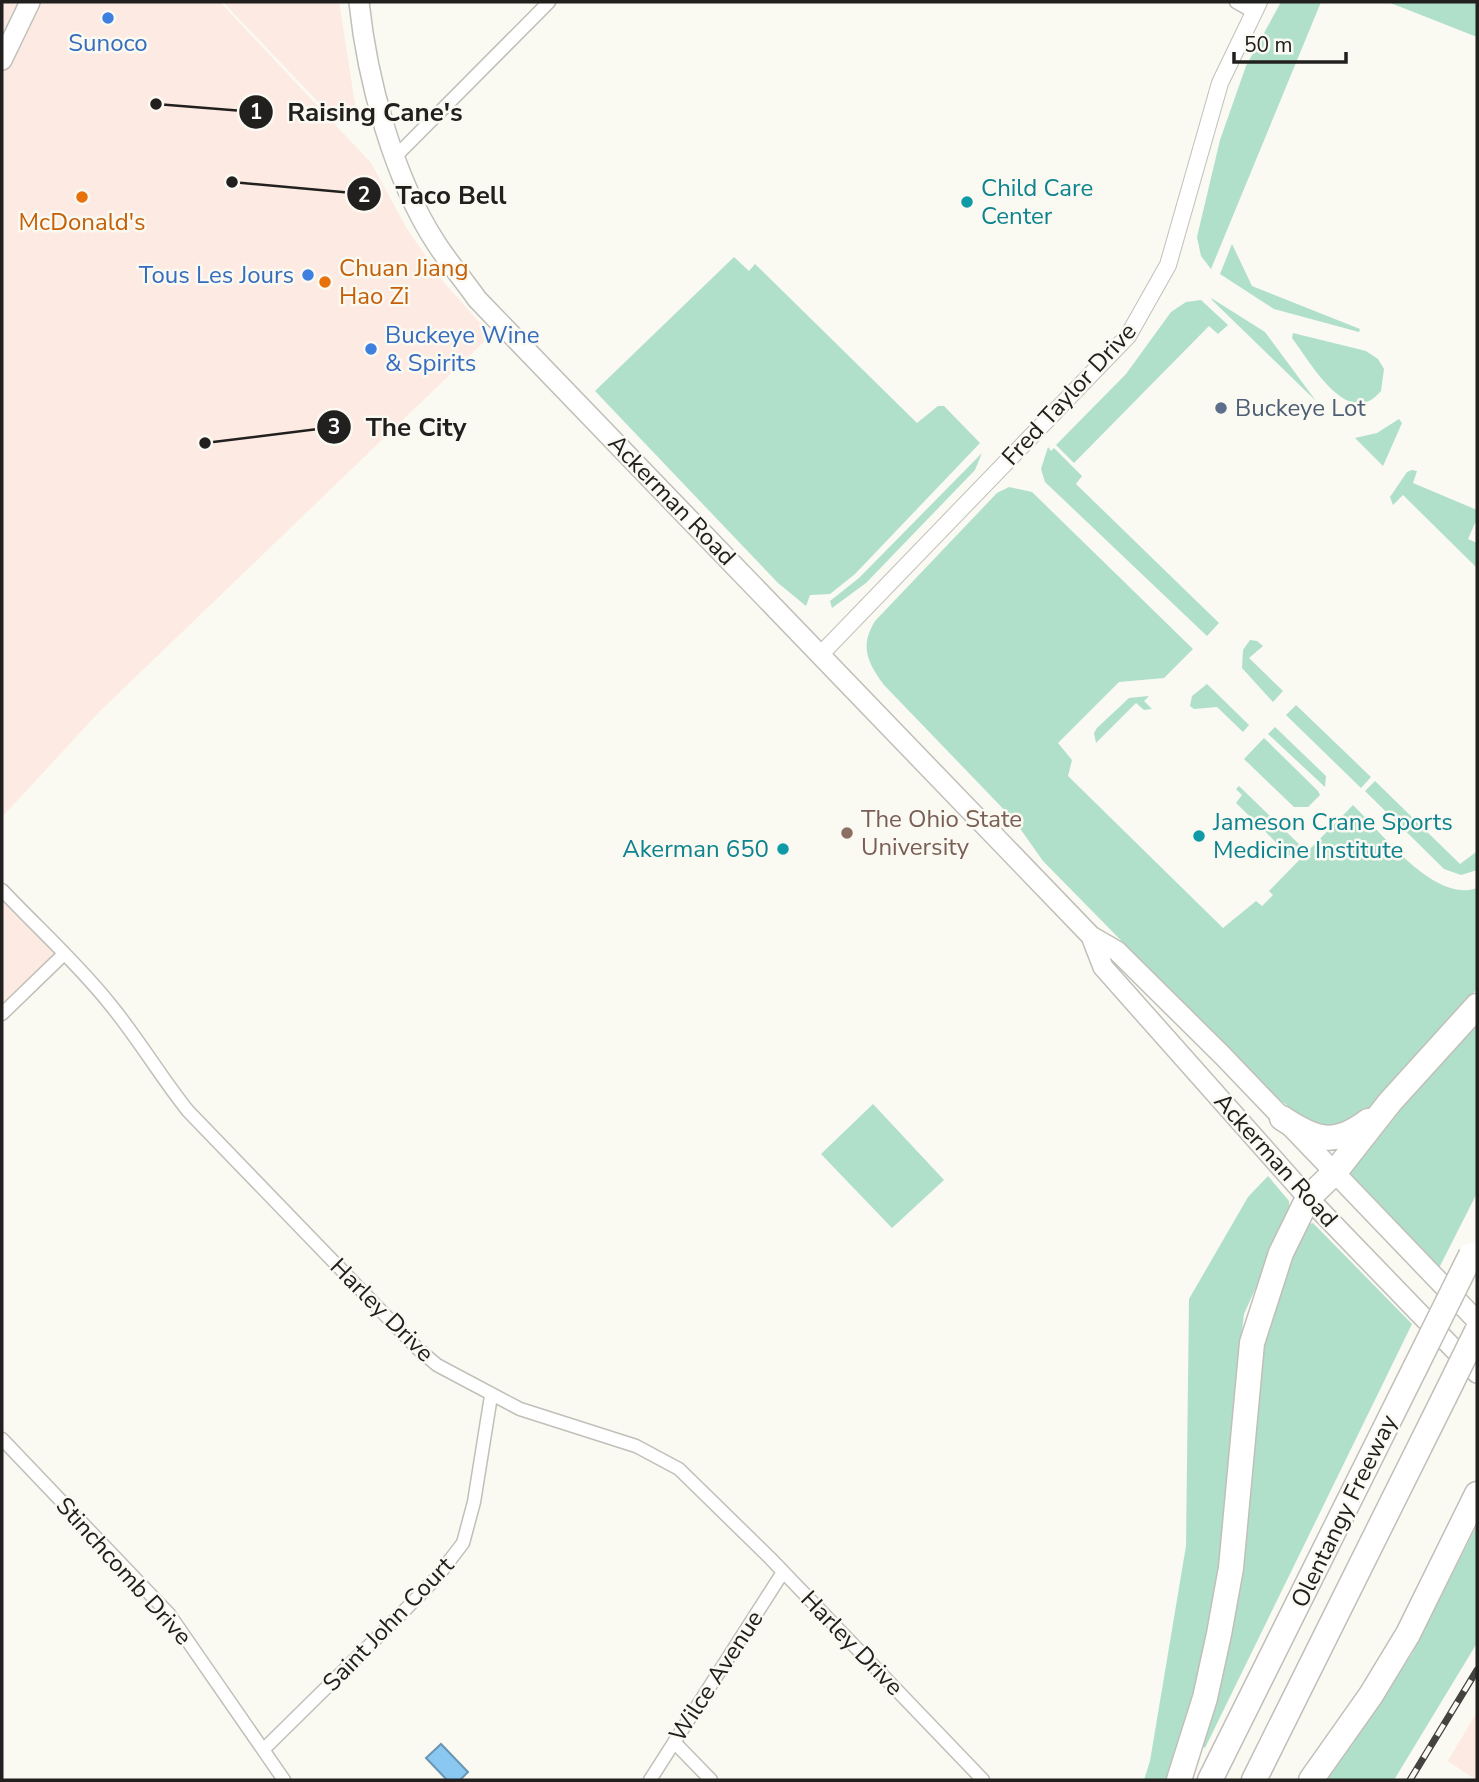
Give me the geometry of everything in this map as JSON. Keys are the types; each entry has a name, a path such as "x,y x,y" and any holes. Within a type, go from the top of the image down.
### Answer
{"highway":[{"path":"1179,1780 1205,1698 1231,1568 1252,1343 1281,1253 1308,1198 1335,1172 1390,1102 1477,1006"},
{"path":"1282,1118 1304,1132 1321,1138 1339,1137 1366,1123 1390,1102"},
{"name":"Olentangy Freeway","path":"1210,1780 1474,1249"},
{"name":"Olentangy Freeway","path":"1254,1780 1477,1331"},
{"path":"1311,1780 1371,1695 1408,1634 1477,1494"}],"main road":[{"path":"2,60 30,2"},
{"name":"Ackerman Road","path":"359,2 374,88 396,156 430,232 477,299 1091,936 1117,951 1335,1172 1477,1321"},
{"name":"Ackerman Road","path":"1091,936 1103,967 1308,1198 1477,1373"}],"street":[{"path":"396,156 549,2"},
{"path":"1236,2 1256,6"},
{"name":"Fred Taylor Drive","path":"821,654 1128,336 1168,265 1220,83 1256,6"},
{"name":"Harley Drive","path":"2,890 107,999 137,1037 159,1075 188,1111 400,1331 437,1365 491,1396 551,1421 661,1456 697,1483 983,1780"},
{"path":"2,1014 64,954"},
{"name":"Saint John Court","path":"264,1749 437,1577 463,1543 474,1502 491,1396"},
{"name":"Stinchcomb Drive","path":"2,1438 169,1614 284,1780"},
{"name":"Wilce Avenue","path":"650,1780 783,1572"},
{"path":"674,1742 711,1780"}],"shaded area":[{"path":"2,2 220,2 371,163 407,229 445,284 491,335 100,711 2,817"},
{"path":"223,2 339,2 356,110 325,109"},
{"path":"2,890 64,954 2,1014"},
{"path":"1477,1712 1477,1780 1476,1780 1448,1761"}],"green space":[{"path":"1281,2 1321,2 1211,269 1201,256 1197,237 1220,140 1246,66"},
{"path":"1388,2 1477,2 1477,37"},
{"path":"1232,244 1252,286 1360,329 1359,332 1274,309 1220,274"},
{"path":"734,257 749,271 755,264 917,423 938,406 944,406 980,443 855,574 830,594 810,595 806,606 778,583 595,391"},
{"path":"1211,298 1265,332 1316,401 1212,300"},
{"path":"1201,300 1228,325 1218,334 1209,326 1074,463 1056,445 1126,374 1171,312 1186,302"},
{"path":"1293,333 1366,351 1378,359 1384,369 1381,391 1368,401 1356,403 1343,398 1320,376 1292,338"},
{"path":"1399,419 1402,423 1383,466 1355,438 1377,433"},
{"path":"1048,447 1051,451 1054,448 1082,476 1076,484 1219,623 1207,636 1045,482 1041,469"},
{"path":"982,453 975,470 866,583 832,608 830,601 859,578"},
{"path":"1417,471 1413,483 1477,510 1477,524 1475,523 1468,539 1477,543 1477,568 1403,495 1393,505 1390,497 1407,472"},
{"path":"1009,487 1032,492 1193,649 1164,678 1119,682 1058,743 1072,760 1068,776 1223,928 1256,901 1262,906 1273,895 1269,891 1353,805 1393,847 1427,876 1444,886 1461,890 1477,888 1477,989 1359,1121 1325,1133 1274,1096 1043,861 1014,820 884,685 870,662 867,639 875,621 997,493"},
{"path":"1250,640 1263,646 1249,658 1283,691 1273,702 1242,668 1243,650"},
{"path":"1207,684 1249,725 1243,732 1217,707 1194,709 1190,706 1192,696"},
{"path":"1149,696 1144,701 1152,709 1144,710 1136,703 1096,743 1094,733 1097,728 1129,698"},
{"path":"1296,705 1371,777 1361,788 1286,715"},
{"path":"1275,727 1326,776 1325,787 1268,734"},
{"path":"1264,738 1318,791 1320,795 1308,807 1294,807 1244,759"},
{"path":"1375,781 1460,864 1476,852 1477,870 1461,875 1444,869 1365,791"},
{"path":"1239,786 1302,847 1292,858 1236,803 1242,795 1236,789"},
{"path":"1477,1022 1477,1193 1438,1270 1347,1173 1347,1165"},
{"path":"873,1104 944,1180 892,1228 821,1154"},
{"path":"1268,1176 1289,1201 1290,1212 1244,1314 1235,1389 1228,1494 1211,1623 1180,1746 1166,1780 1144,1780 1150,1761 1186,1546 1189,1299 1248,1197"},
{"path":"1313,1223 1412,1324 1205,1748 1198,1744 1267,1323 1283,1273 1308,1224"},
{"path":"1477,1525 1477,1643 1394,1780 1326,1780 1412,1654"}],"water":[{"path":"441,1744 468,1772 460,1780 447,1780 426,1758"}],"railway":[{"path":"1410,1780 1477,1670"}],"place":[{"name":"Sunoco","path":"108,18"},
{"name":"Raising Cane's","path":"156,104"},
{"name":"Taco Bell","path":"232,182"},
{"name":"McDonald's","path":"82,197"},
{"name":"Child Care Center","path":"967,202"},
{"name":"Tous Les Jours","path":"308,275"},
{"name":"Chuan Jiang Hao Zi","path":"325,282"},
{"name":"Buckeye Wine & Spirits","path":"371,349"},
{"name":"Buckeye Lot","path":"1221,408"},
{"name":"The City","path":"205,443"},
{"name":"The Ohio State University","path":"847,833"},
{"name":"Jameson Crane Sports Medicine Institute","path":"1199,836"},
{"name":"Akerman 650","path":"783,849"}]}
